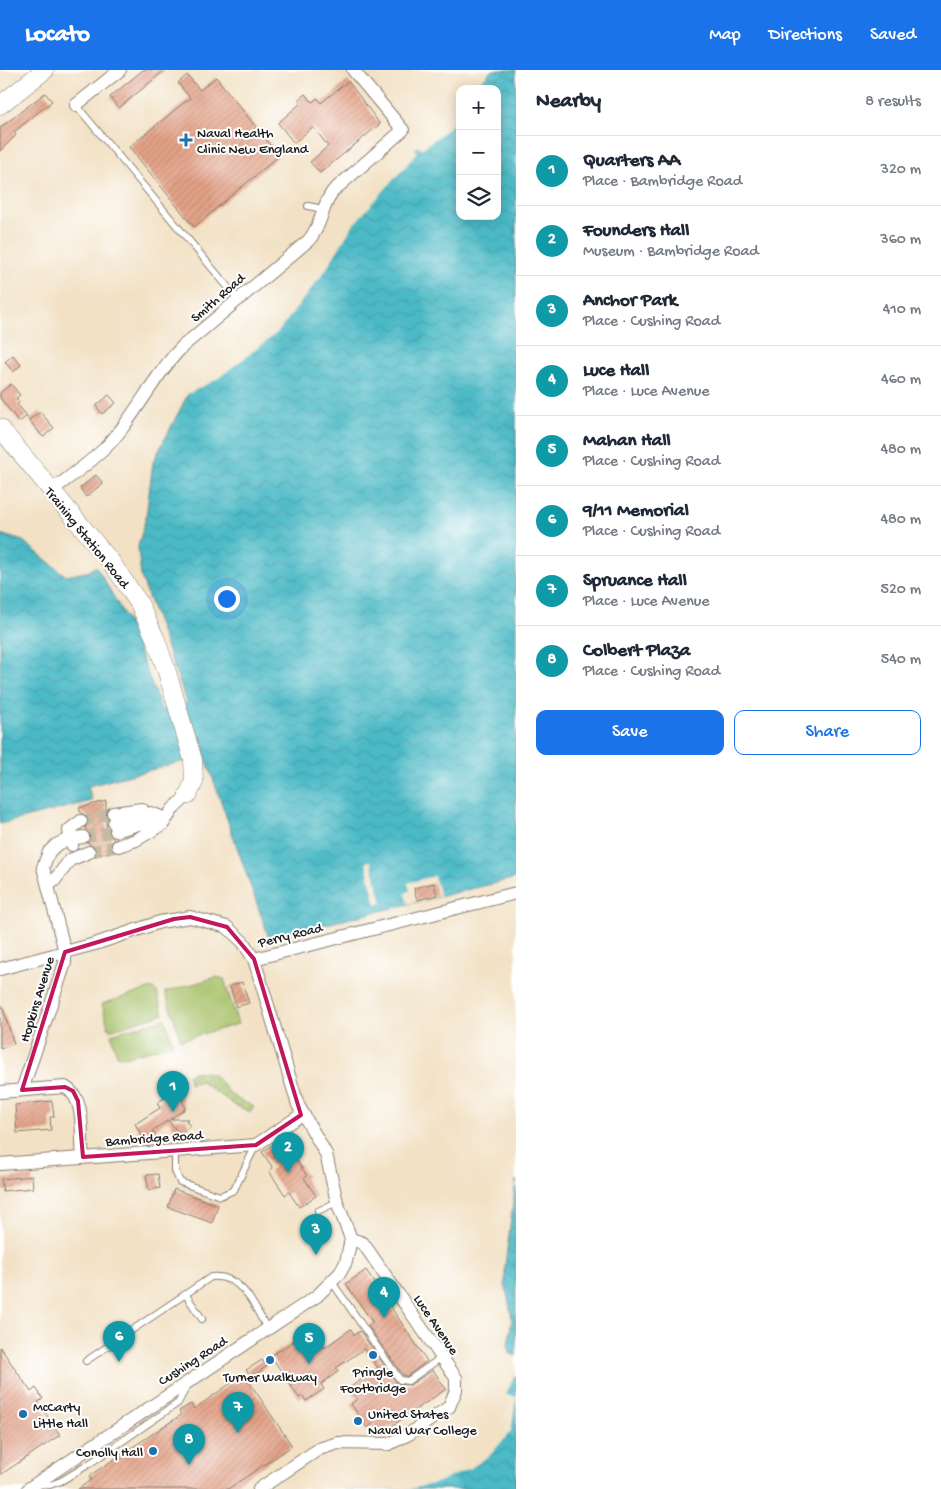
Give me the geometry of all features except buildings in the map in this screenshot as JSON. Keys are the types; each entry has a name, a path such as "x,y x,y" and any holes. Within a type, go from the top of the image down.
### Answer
{"street":[{"path":"0,105 45,70"},
{"path":"76,105 120,70"},
{"name":"Smith Road","path":"51,491 103,450 165,364 237,298 309,240 318,229 324,203 332,191 403,130 353,70"},
{"name":"Training Station Road","path":"0,428 129,587 156,640 193,760 194,782 188,795 172,809 160,816 163,824 148,834 123,844 117,824"},
{"path":"117,824 134,809 148,810 160,816"},
{"path":"117,824 160,816"},
{"path":"65,952 49,884 44,875 45,859 56,845 69,839 82,829"},
{"path":"69,839 77,856"},
{"path":"49,884 54,881 66,864 77,856 89,852"},
{"name":"Perry Road","path":"0,969 65,952 160,922 190,917 227,927 254,959 516,893"},
{"name":"Hopkins Avenue","path":"22,1090 65,963 65,952"},
{"path":"254,959 301,1115 326,1154 337,1202 351,1239"},
{"path":"0,1092 65,1087 73,1091 78,1101 84,1157"},
{"path":"256,1145 301,1115"},
{"name":"Bambridge Road","path":"0,1164 256,1145"},
{"name":"Cushing Road","path":"32,1487 191,1379 318,1296 332,1282 346,1262 351,1239"},
{"name":"Luce Avenue","path":"259,1489 319,1449 338,1443 389,1444 409,1434 449,1407 456,1390 456,1378 363,1243 351,1239"}],"lane":[{"path":"76,105 237,298"},
{"path":"308,206 323,209"},
{"path":"175,1150 175,1171 180,1182 220,1196 234,1190 256,1145"},
{"path":"318,1211 337,1202"},
{"path":"86,1361 211,1278 223,1276 232,1279 245,1292 267,1329"},
{"path":"332,1282 400,1380 408,1381 442,1358"},
{"path":"186,1295 202,1319"}],"highlighted area":[{"path":"190,917 227,927 254,959 301,1115 256,1145 83,1157 78,1101 73,1091 65,1087 22,1090 65,952 174,919"}],"green space":[{"path":"217,977 224,979 238,1024 181,1040 165,992"},
{"path":"152,988 157,992 163,1014 109,1030 102,1004"},
{"path":"165,1019 173,1044 124,1057 117,1055 111,1034"},
{"path":"201,1071 213,1075 236,1098 254,1107 251,1112 236,1106 200,1081 189,1084 188,1075 192,1072"}],"water":[{"path":"492,70 516,70 516,878 269,938 205,756 88,786 92,801 0,824 0,534 23,541 66,576 90,571 96,566 127,620 162,711 187,703 141,577 138,547 146,517 153,462 188,394 273,335 302,301 345,235 370,203 414,150 449,123 456,113 456,220 501,220 501,85 478,85"},
{"path":"516,1180 516,1356 509,1353 508,1346 512,1318 505,1284 505,1265"},
{"path":"516,1375 516,1489 343,1489 448,1467 485,1441 507,1405 506,1394 510,1381"}],"pier":[{"path":"456,109 456,118 451,126 423,148 417,147 415,149 417,152 411,160 353,225 325,271 278,332 217,379 184,396 186,392 212,376 271,333 300,300 343,234 413,148 447,122"},
{"path":"371,861 382,903 376,905 366,862"},
{"path":"434,876 440,896 408,904 405,893 410,891 408,883"},
{"path":"516,1372 506,1394 516,1397 511,1431 491,1454 471,1468 436,1483 410,1489 340,1489 349,1484 366,1480 378,1480 431,1469 447,1464 462,1455 490,1431 504,1405 503,1393 508,1380"}],"tunnel":[{"path":"81,821 113,813"},
{"path":"83,837 116,831"},
{"path":"89,852 118,846"}],"place":[{"name":"Naval Health Clinic New England","path":"186,140"},
{"name":"Quarters AA","path":"173,1112"},
{"name":"Founders Hall","path":"288,1173"},
{"name":"Anchor Park","path":"316,1255"},
{"name":"Luce Hall","path":"384,1318"},
{"name":"Pringle Footbridge","path":"373,1355"},
{"name":"Turner Walkway","path":"270,1360"},
{"name":"9/11 Memorial","path":"119,1362"},
{"name":"Mahan Hall","path":"309,1364"},
{"name":"McCarty Little Hall","path":"23,1414"},
{"name":"United States Naval War College","path":"358,1421"},
{"name":"Spruance Hall","path":"238,1433"},
{"name":"Conolly Hall","path":"153,1451"},
{"name":"Colbert Plaza","path":"189,1465"}]}
